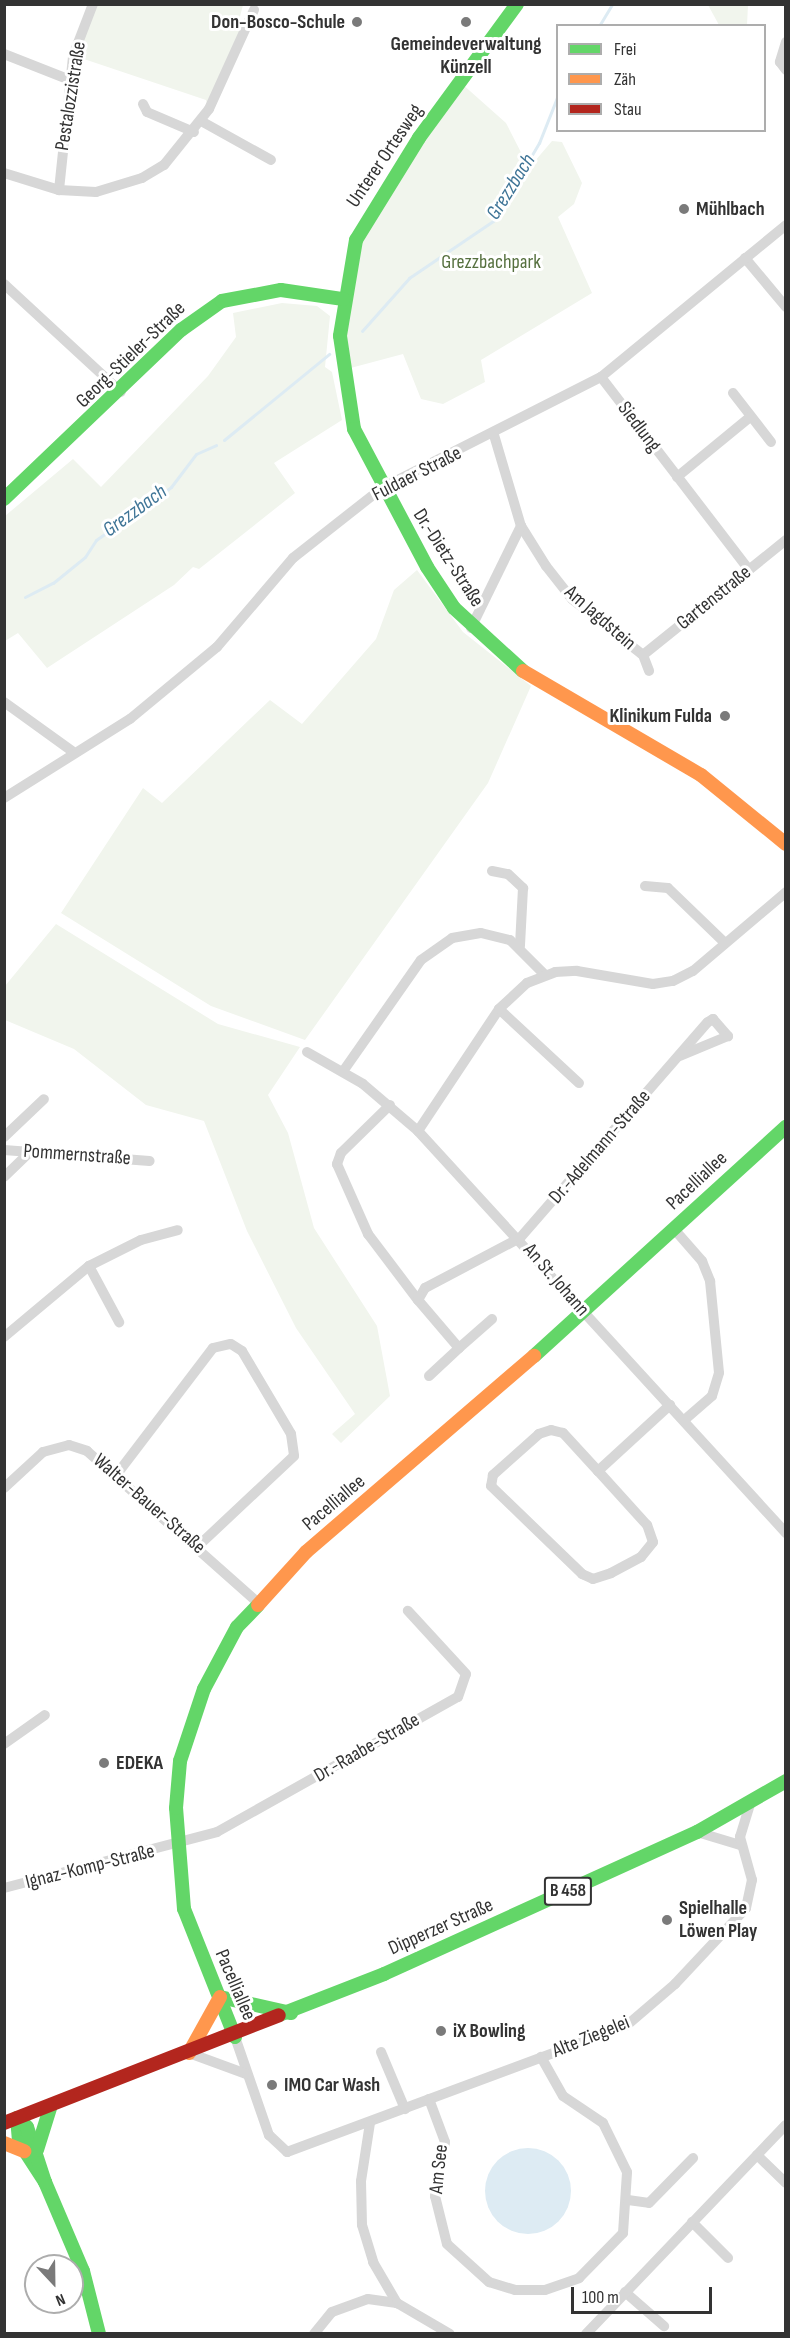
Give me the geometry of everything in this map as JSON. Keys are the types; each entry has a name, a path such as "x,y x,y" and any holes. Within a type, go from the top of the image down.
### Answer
{"main road":[{"name":"Unterer Ortesweg","path":"381,489 348,407 340,348 343,299 356,240 369,212 517,4"},
{"name":"Georg-Stieler-Straße","path":"4,499 121,392 181,330 222,301 281,290 343,299"},
{"name":"Dr.-Dietz-Straße","path":"381,489 439,587 471,628 533,679 701,776 786,844"},
{"name":"Pacelliallee","path":"235,2037 188,1923 176,1845 184,1750 208,1682 256,1601 584,1311 786,1127"},
{"name":"Dipperzer Straße","path":"51,2105 293,2014 697,1832 750,1804 786,1781"},
{"path":"189,2053 220,1997 293,2014"},
{"path":"30,2150 51,2105"},
{"name":"B 458","path":"11,2121 51,2105"},
{"path":"11,2121 30,2150 83,2271 99,2334"},
{"path":"4,2143 30,2150"}],"street":[{"name":"Pestalozzistraße","path":"59,190 69,80 93,4"},
{"path":"4,173 59,190 96,192 142,178 164,165 201,121 254,10"},
{"path":"786,42 780,62 786,70"},
{"path":"4,54 69,80"},
{"path":"143,104 147,112 194,132"},
{"path":"201,121 271,160"},
{"name":"Fuldaer Straße","path":"4,798 72,751 130,719 217,646 293,558 381,489 494,435 601,377 786,225"},
{"path":"745,258 786,307"},
{"path":"4,284 121,392"},
{"name":"Siedlung","path":"601,377 749,570"},
{"path":"733,393 771,442"},
{"path":"677,477 750,417"},
{"name":"Am Jagdstein","path":"494,435 521,526 573,598 643,655 649,670"},
{"path":"471,628 521,526"},
{"name":"Gartenstraße","path":"643,655 786,540"},
{"path":"4,702 72,751"},
{"path":"492,871 517,879 523,888 520,946"},
{"path":"645,886 668,888 724,942"},
{"path":"418,1131 498,1009 512,993 545,975 577,971 653,984 673,981 693,971 724,942 786,892"},
{"path":"344,1070 421,960 437,946 474,933 520,946 545,975"},
{"path":"498,1009 579,1083"},
{"name":"An St. Johann","path":"307,1052 344,1070 390,1105 418,1131 520,1238 786,1533"},
{"name":"Dr.-Adelmann-Straße","path":"520,1238 680,1056"},
{"name":"Pommernstraße","path":"4,1137 45,1099"},
{"path":"390,1105 361,1130 337,1164 368,1234 418,1300 459,1348"},
{"path":"6,1175 32,1150"},
{"name":"Pommernstraße","path":"4,1152 32,1150 150,1161"},
{"path":"4,1152 6,1175"},
{"path":"674,1229 702,1261 710,1281 719,1373 712,1396 684,1420"},
{"path":"4,1337 89,1266 141,1240 178,1230"},
{"path":"418,1300 425,1288 520,1238"},
{"path":"89,1266 119,1322"},
{"path":"429,1376 492,1319"},
{"path":"117,1474 213,1348 231,1344 242,1351 291,1434 294,1456 198,1546"},
{"path":"598,1471 670,1405"},
{"path":"551,1430 563,1433 598,1471 647,1525 653,1542 641,1557 593,1580 491,1486 493,1475 551,1430"},
{"name":"Walter-Bauer-Straße","path":"4,1488 43,1452 69,1445 117,1474 256,1601"},
{"name":"Dr.-Raabe-Straße","path":"176,1845 225,1828 458,1697 466,1674 408,1611"},
{"path":"4,1744 45,1715"},
{"path":"697,1832 740,1845 750,1804"},
{"name":"Ignaz-Komp-Straße","path":"4,1888 176,1845"},
{"name":"Alte Ziegelei","path":"235,2037 246,2074 279,2150 297,2151 642,2016 734,1925 753,1886 740,1845"},
{"path":"381,2052 405,2109"},
{"path":"189,2053 246,2074"},
{"name":"Am See","path":"429,2098 445,2142 437,2164 438,2220 447,2244 489,2282 515,2290 545,2290 579,2278 623,2233 628,2200 627,2172 617,2143 603,2123 563,2096 541,2057"},
{"path":"370,2123 361,2181 362,2226 373,2262 397,2303"},
{"path":"586,2334 786,2125"},
{"path":"757,2155 786,2183"},
{"path":"628,2200 649,2203 693,2158"},
{"path":"692,2222 728,2258"},
{"path":"625,2292 664,2326"},
{"path":"314,2334 344,2306 368,2299 397,2303 449,2333"}],"green space":[{"path":"92,5 243,5 238,24 245,37 209,109 206,100 72,55"},
{"path":"708,5 748,5 747,24 718,24"},
{"name":"Grezzbachpark","path":"461,83 506,123 529,168 552,141 562,142 582,183 574,204 558,217 592,293 481,360 485,382 443,404 421,399 403,354 343,370 353,253"},
{"path":"282,303 317,306 330,316 325,367 332,372 342,420 274,463 295,493 199,569 193,567 174,585 47,668 18,633 5,641 5,516 73,459 101,487 208,376 236,337 233,313"},
{"path":"417,570 463,632 531,686 488,783 305,1040 211,1006 61,913 143,788 162,803 270,700 302,724 376,639 394,590"},
{"path":"56,924 218,1024 300,1047 268,1095 288,1133 314,1228 377,1326 390,1396 341,1443 332,1434 355,1414 296,1328 247,1231 204,1121 146,1105 74,1049 5,1020 5,986"}],"shaded area":[{"path":"528,2148 544,2152 558,2161 567,2175 571,2191 567,2207 558,2221 544,2230 528,2234 512,2230 498,2221 489,2207 485,2191 489,2175 498,2161 512,2152"}],"waterway":[{"name":"Grezzbach","path":"600,24 612,4"},
{"name":"Grezzbach","path":"362,331 409,278 493,221 539,143 556,100"},
{"name":"Grezzbach","path":"224,440 329,354"},
{"name":"Grezzbach","path":"25,597 53,583 85,557 96,540 171,487 196,454 216,445"}],"traffic: fast":[{"path":"517,4 419,138 356,240 340,336 354,429 427,567 454,608 523,671"},
{"path":"4,499 181,330 222,301 281,290 343,299"},
{"path":"534,1356 786,1127"},
{"path":"235,2037 184,1909 176,1808 180,1761 204,1689 237,1627 258,1605"},
{"path":"279,2015 384,1974 697,1832 786,1781"},
{"path":"220,1997 291,2013"},
{"path":"37,2150 51,2105"},
{"path":"17,2118 19,2142 45,2182 83,2271 99,2334"},
{"path":"17,2118 27,2127 45,2182"}],"traffic: slow":[{"path":"523,671 701,775 786,844"},
{"path":"258,1605 306,1552 534,1356"},
{"path":"189,2053 220,1997"},
{"path":"4,2143 24,2151"}],"traffic: jam":[{"path":"4,2123 279,2015"}],"place":[{"name":"Don-Bosco-Schule","path":"357,22"},
{"name":"Gemeindeverwaltung Künzell","path":"466,22"},
{"name":"Mühlbach","path":"684,209"},
{"name":"Klinikum Fulda","path":"725,716"},
{"name":"EDEKA","path":"104,1763"},
{"name":"Spielhalle Löwen Play","path":"667,1920"},
{"name":"iX Bowling","path":"441,2031"},
{"name":"IMO Car Wash","path":"272,2085"}]}
